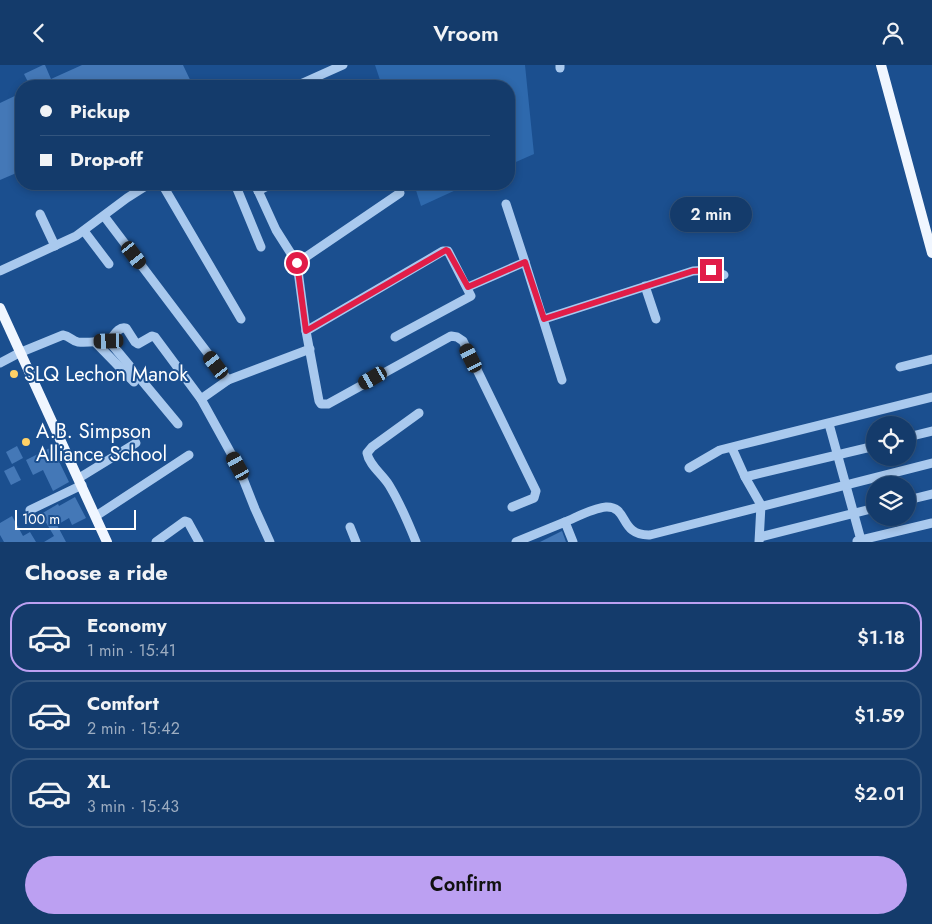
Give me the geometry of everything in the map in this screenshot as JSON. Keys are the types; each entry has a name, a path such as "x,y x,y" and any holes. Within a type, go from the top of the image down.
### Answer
{"main road":[{"path":"881,65 931,248"},
{"path":"0,308 19,353 107,541"}],"street":[{"path":"310,80 344,65"},
{"path":"0,271 84,231 139,190"},
{"path":"166,190 241,319"},
{"path":"237,190 261,247"},
{"path":"258,190 276,230 297,263 306,331 319,401 325,405 451,336 457,337 463,341 536,491 534,498 512,507"},
{"path":"297,263 400,193"},
{"path":"506,204 562,380"},
{"path":"40,214 55,246"},
{"path":"104,216 228,380"},
{"path":"84,231 109,264"},
{"path":"306,331 443,251 448,251 471,293 470,298 395,337"},
{"path":"468,287 525,262"},
{"path":"544,319 693,271 711,270 724,275"},
{"path":"645,286 656,319"},
{"path":"0,363 63,335 68,335 75,342 109,341 123,327 126,328 135,343 138,344 152,336 155,337 201,399 238,466 270,541"},
{"path":"109,341 178,424"},
{"path":"95,342 134,382"},
{"path":"201,399 228,380 310,349"},
{"path":"900,367 932,359"},
{"path":"689,468 720,450 932,397"},
{"path":"416,541 404,510 387,482 368,459 367,453 372,447 419,413"},
{"path":"829,423 859,541 932,523"},
{"path":"916,435 932,431"},
{"path":"30,510 80,482 136,443"},
{"path":"732,448 745,477 761,505 760,539 866,510"},
{"path":"745,477 866,448"},
{"path":"96,515 189,455"},
{"path":"516,541 599,509 613,507 619,511 630,529 636,534 650,535 761,505 932,463"},
{"path":"916,498 932,494"},
{"path":"156,541 185,521 188,522 199,541"},
{"path":"565,522 573,541"},
{"path":"350,527 356,541"}],"shaded area":[{"path":"375,65 525,65 534,154 515,162 515,80 380,80"},
{"path":"416,190 456,190 421,206"}],"building":[{"path":"43,65 45,65 51,79 82,65 183,65 190,80 27,80 24,74"},
{"path":"15,96 15,174 0,180 0,103"},
{"path":"17,446 23,458 12,464 6,452"},
{"path":"52,447 69,482 53,491 43,470 33,475 26,460"},
{"path":"14,466 21,480 11,485 4,471"},
{"path":"75,497 86,518 72,525 69,518 57,525 66,542 44,542 54,536 41,514"},
{"path":"12,516 23,536 30,532 36,542 4,542 0,535 0,523"},
{"path":"562,531 566,542 540,542"}],"place":[{"name":"SLQ Lechon Manok","path":"14,374"},
{"name":"A.B. Simpson Alliance School","path":"26,442"}],"route":[{"path":"297,263 306,331 446,250 468,287 525,262 544,319 693,271 711,270"}]}
